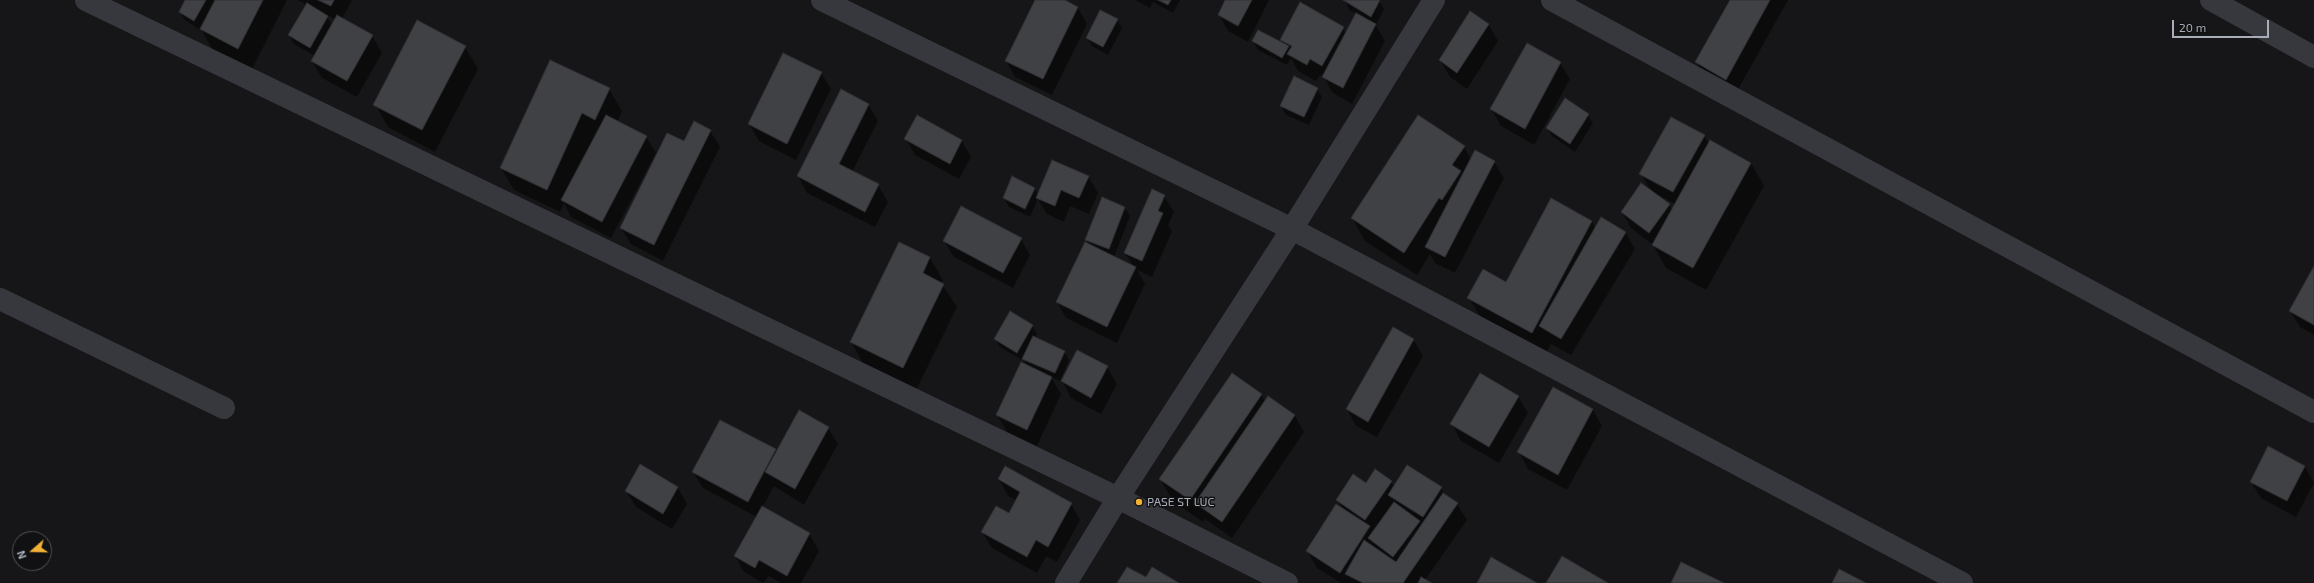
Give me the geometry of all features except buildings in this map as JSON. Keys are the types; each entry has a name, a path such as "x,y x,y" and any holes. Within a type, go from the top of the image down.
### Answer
{"street":[{"path":"86,0 1118,498 1287,583"},
{"path":"822,0 1292,229 1962,583"},
{"path":"1066,583 1118,498 1292,229 1434,0"},
{"path":"1552,0 2314,412"},
{"path":"2211,0 2314,57"},
{"path":"0,299 224,408"}],"place":[{"name":"PASE ST LUC","path":"1139,502"}]}
